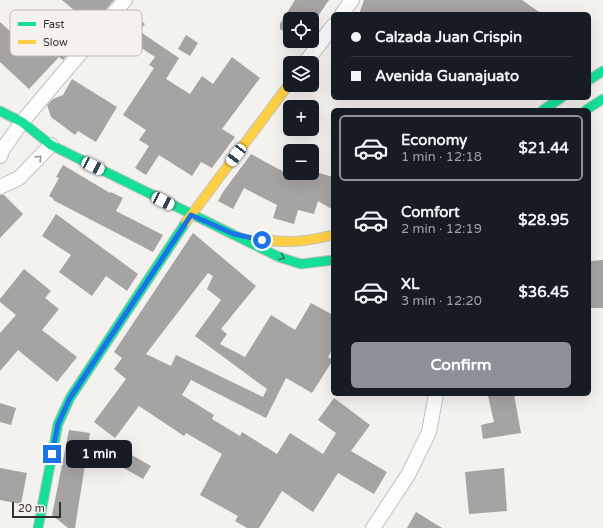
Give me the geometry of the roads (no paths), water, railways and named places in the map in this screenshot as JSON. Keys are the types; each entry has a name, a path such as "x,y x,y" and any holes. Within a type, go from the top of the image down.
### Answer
{"main road":[{"path":"591,79 603,71"},
{"path":"38,528 58,424 70,398 191,215 283,92"},
{"path":"589,108 603,99"},
{"path":"546,108 558,100"},
{"path":"0,111 22,122 51,145 279,257 301,264 331,260"},
{"path":"234,234 275,242 308,241 331,235"}],"street":[{"path":"117,10 125,0"},
{"path":"343,12 352,0"},
{"path":"310,56 331,29"},
{"path":"0,156 22,122 78,56"},
{"path":"0,187 19,178 51,145"},
{"path":"373,528 408,475 430,432 436,396"}]}
